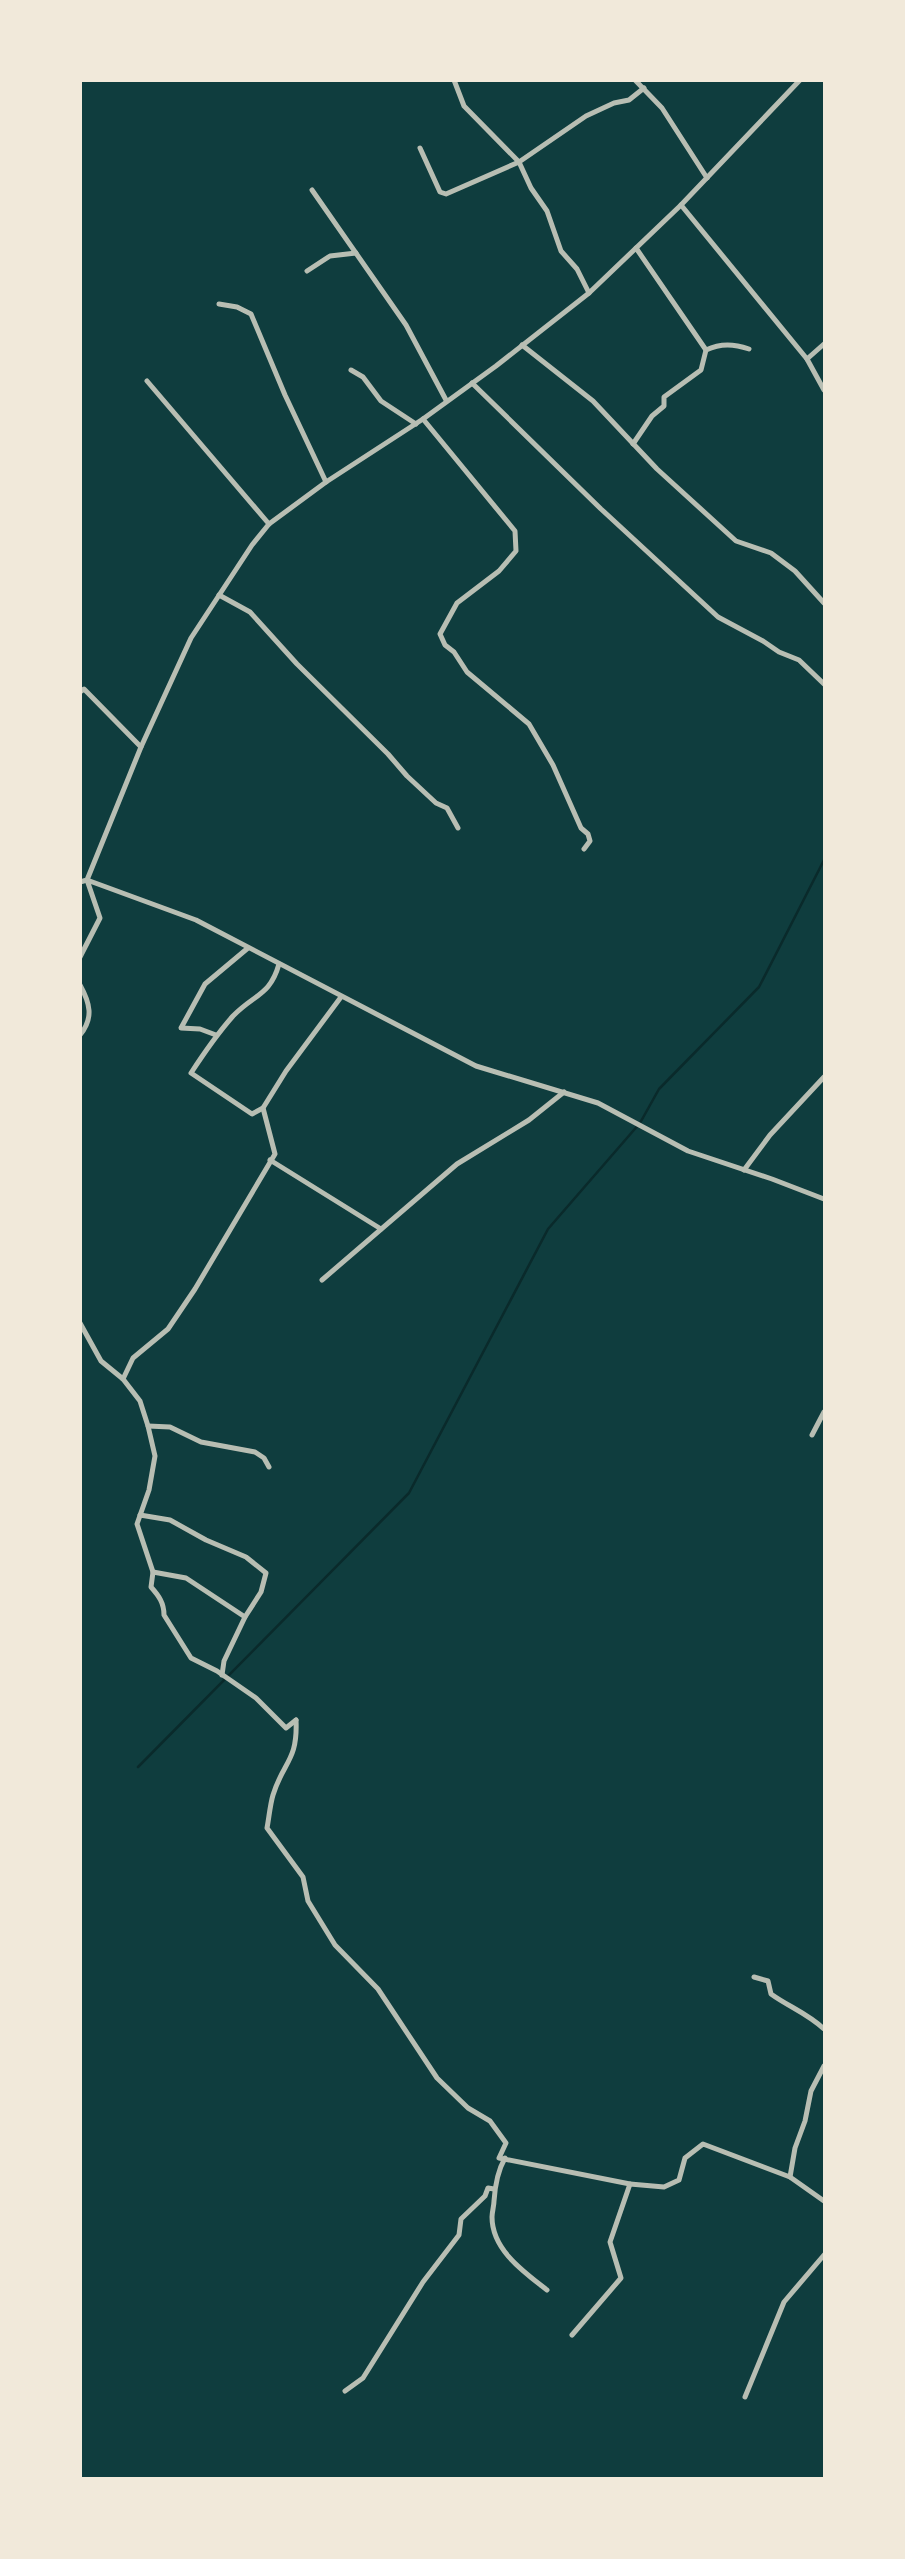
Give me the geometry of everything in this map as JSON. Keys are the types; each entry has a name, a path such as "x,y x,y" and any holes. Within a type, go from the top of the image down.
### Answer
{"street":[{"path":"454,80 464,106 519,162 531,188 547,211 561,251 577,270 589,292"},
{"path":"635,80 662,108 707,178"},
{"path":"80,957 100,918 84,881 191,638 252,545 270,524 326,482 423,419 589,292 681,205 800,80"},
{"path":"420,148 440,192 446,194 519,162 586,116 614,103 629,100 644,88"},
{"path":"312,190 407,325 446,400"},
{"path":"681,205 807,359 824,390"},
{"path":"633,444 652,416 664,406 664,397 701,370 706,350 636,248"},
{"path":"307,271 330,256 356,253"},
{"path":"219,304 237,307 251,314 326,482"},
{"path":"706,350 714,346 733,344 749,349"},
{"path":"807,359 824,344"},
{"path":"522,345 593,401 657,469 736,541 771,553 794,571 824,603"},
{"path":"351,370 363,377 381,401 416,424"},
{"path":"147,381 270,524"},
{"path":"472,383 601,509 718,617 779,652 799,660 824,684"},
{"path":"423,419 515,531 516,551 499,571 457,603 440,634 445,645 454,652 467,672 529,724 553,765 581,828 588,834 590,841 584,849"},
{"path":"219,595 250,612 407,776 436,803 447,808 458,828"},
{"path":"80,692 84,689 141,747"},
{"path":"84,881 196,920 476,1066 598,1102 688,1152 824,1199"},
{"path":"216,1035 200,1029 181,1028 205,984 248,948"},
{"path":"279,964 274,983 236,1013 216,1035 191,1073 252,1114 263,1108 286,1071 341,997"},
{"path":"80,985 90,1004 87,1027 80,1035"},
{"path":"744,1170 770,1135 824,1077"},
{"path":"322,1280 457,1164 529,1120 564,1092"},
{"path":"123,1379 133,1358 167,1329 195,1289 275,1154 263,1108"},
{"path":"271,1160 381,1229"},
{"path":"80,1322 101,1361 123,1379 140,1401 148,1426 155,1456 149,1490 137,1524 153,1572 151,1587 160,1598 164,1615 191,1658 222,1675 265,1705 286,1728 296,1720 297,1738 293,1756 272,1796 267,1828 303,1877 308,1900 335,1945 378,1989 437,2078 468,2108 490,2121 506,2143 499,2158 630,2184 664,2187 679,2180 685,2158 703,2144 790,2177 824,2202"},
{"path":"812,1436 824,1412"},
{"path":"148,1426 170,1427 201,1442 255,1452 264,1458 269,1467"},
{"path":"140,1515 170,1520 206,1541 246,1557 266,1573 261,1592 245,1617 224,1661 222,1675"},
{"path":"153,1572 186,1578 245,1617"},
{"path":"754,1977 768,1981 771,1994 784,2004 795,2007 824,2029"},
{"path":"790,2177 811,2091 824,2066"},
{"path":"505,2158 494,2189 493,2229 502,2249 547,2290"},
{"path":"572,2335 621,2278 610,2242 630,2184"},
{"path":"345,2391 363,2378 422,2282 459,2235 461,2219 485,2196 488,2188 494,2189"},
{"path":"745,2397 784,2302 824,2255"}],"waterway":[{"path":"138,1767 409,1493 548,1229 640,1123 659,1089 759,987 824,860"}]}
